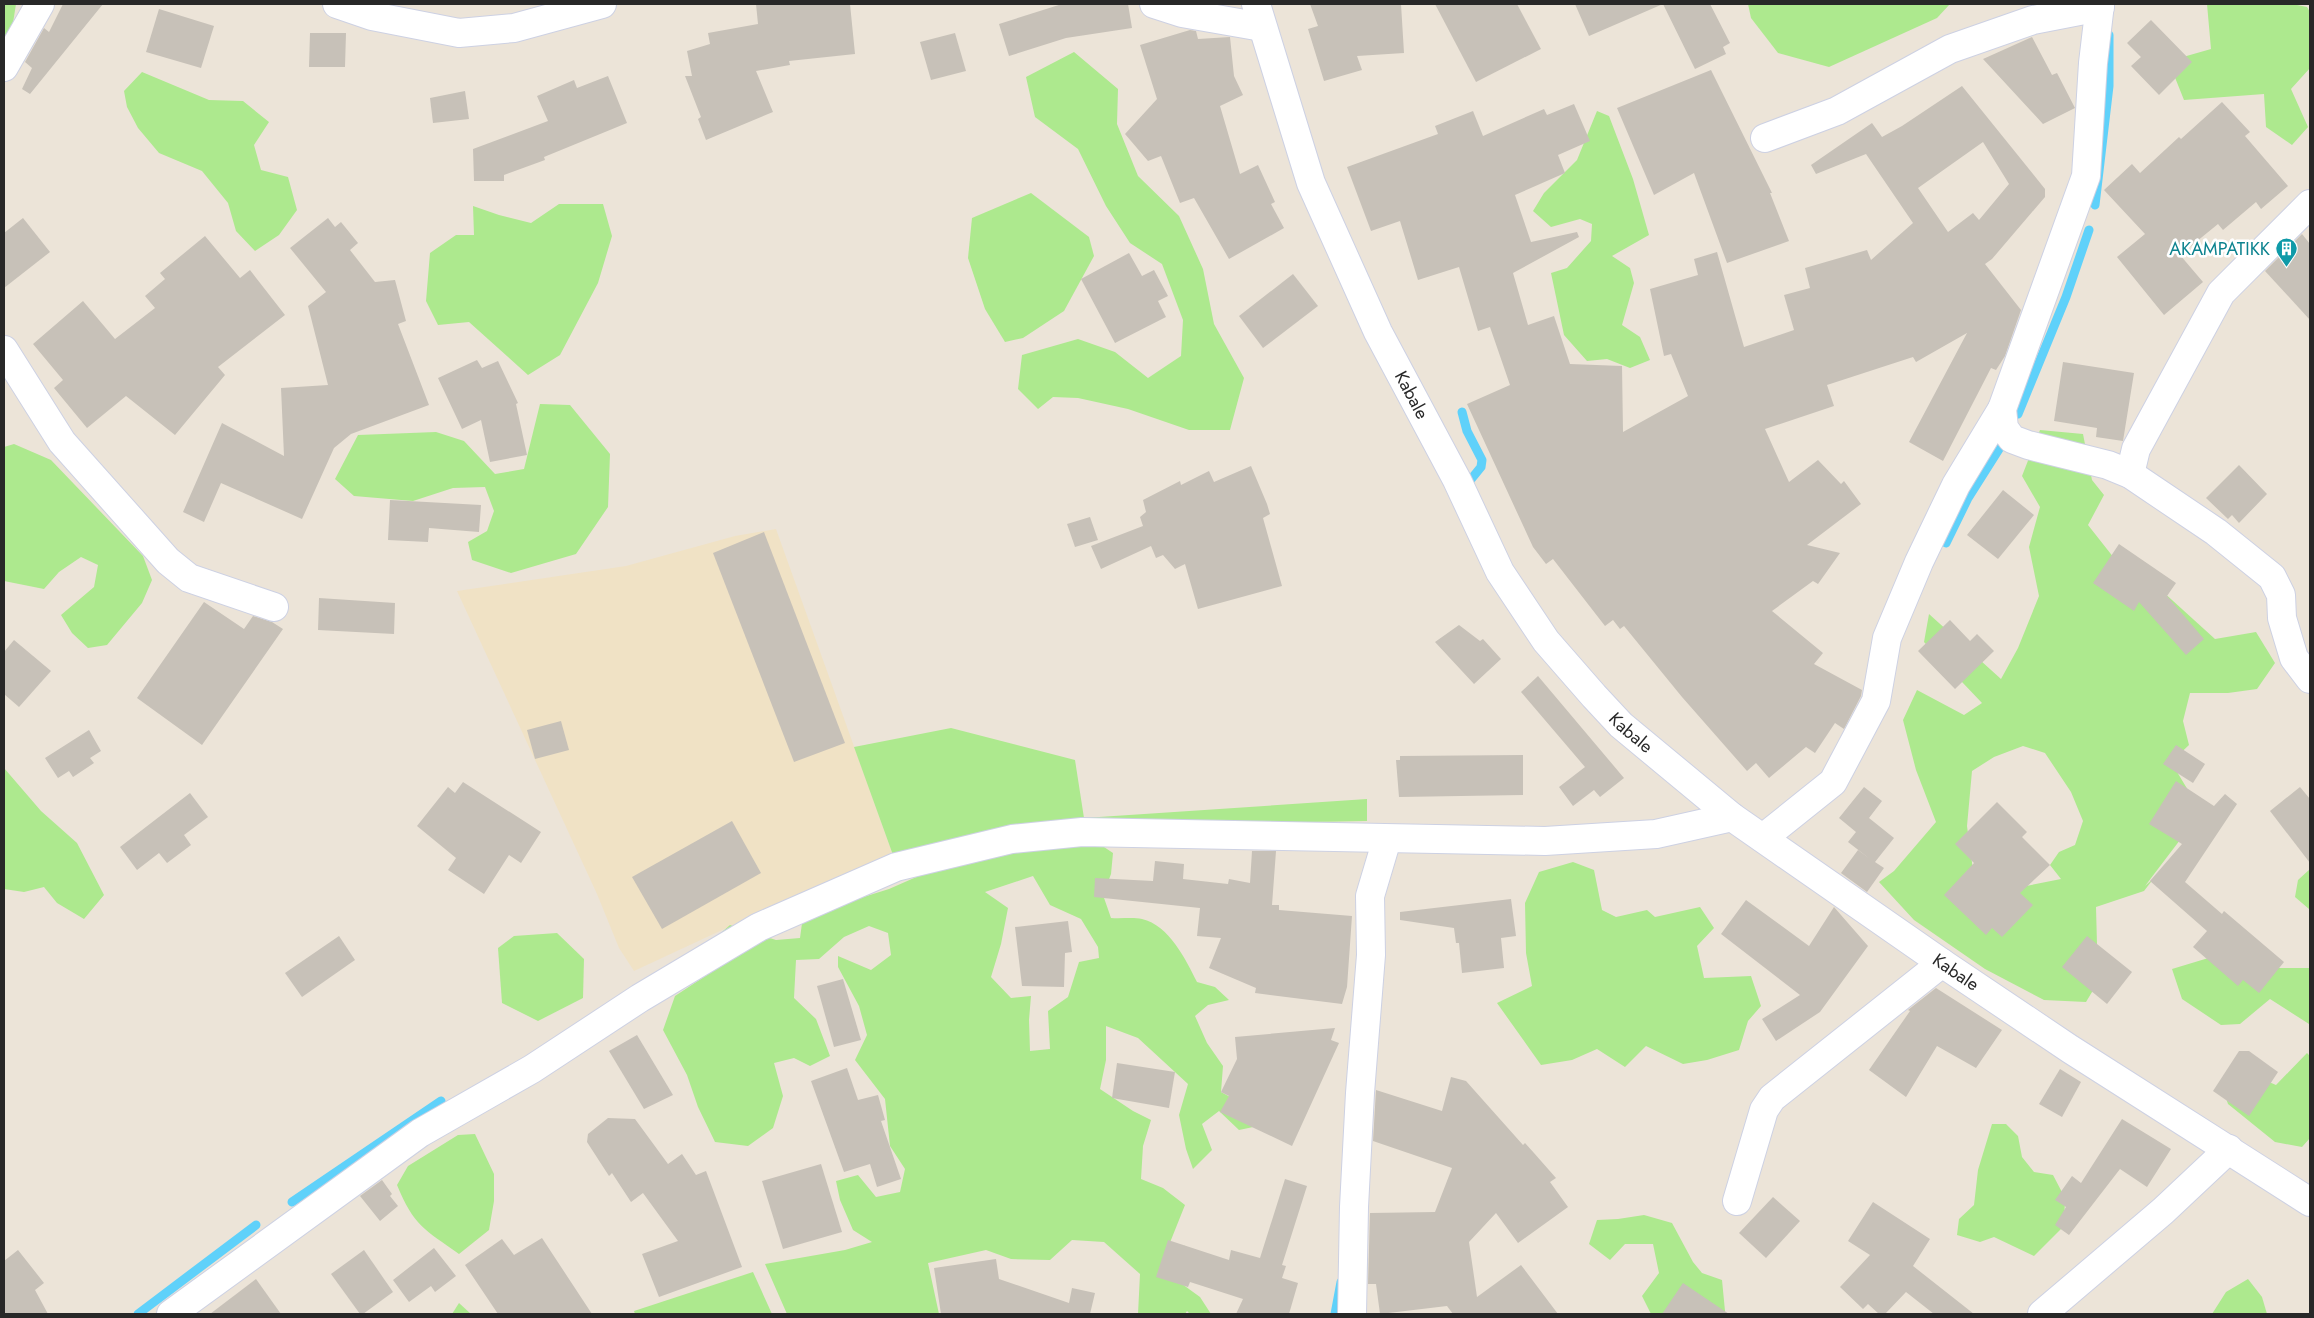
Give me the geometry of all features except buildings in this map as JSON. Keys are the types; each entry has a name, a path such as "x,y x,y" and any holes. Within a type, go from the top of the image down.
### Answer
{"street":[{"path":"4,68 40,4"},
{"path":"337,4 372,16 459,33 514,28 602,4"},
{"path":"1154,4 1182,13 1259,15"},
{"path":"1763,838 1833,782 1876,702 1887,638 1919,562 1956,485 2002,410 2086,176 2093,63 2100,5 2033,20 1950,48 1837,112 1765,138"},
{"name":"Kabale","path":"1259,15 1310,184 1378,332 1457,480 1500,572 1546,641 1594,696 1621,725 1732,817 1942,963 2070,1049 2310,1202"},
{"path":"2130,474 2136,449 2221,293 2310,204"},
{"path":"4,350 62,442 168,561 189,578 274,607"},
{"path":"2002,410 2004,428 2012,439 2028,445 2108,465 2130,474 2216,532 2272,577 2281,595 2282,618 2294,658 2310,679"},
{"path":"171,1314 420,1133 532,1069 640,998 759,927 896,867 1012,839 1082,832 1545,841 1656,834 1732,817"},
{"path":"1352,1314 1354,1207 1360,1093 1371,955 1370,896 1387,839"},
{"path":"1737,1201 1764,1110 1772,1098 1942,963"},
{"path":"2042,1314 2163,1211 2229,1149"}],"shaded area":[{"path":"776,529 893,855 793,897 634,971 619,948 597,894 457,591 626,566 735,536"}],"green space":[{"path":"4,4 16,4 13,23 4,40"},
{"path":"1748,4 1950,4 1937,18 1829,67 1778,53 1751,18"},
{"path":"2207,4 2292,4 2307,7 2310,12 2310,68 2291,89 2308,127 2292,145 2266,127 2264,94 2184,100 2172,70 2176,59 2211,49"},
{"path":"1074,52 1118,89 1117,124 1138,176 1179,216 1203,269 1214,324 1244,378 1230,430 1189,430 1128,409 1078,398 1053,397 1038,409 1018,389 1022,355 1078,339 1115,352 1148,378 1181,356 1183,320 1162,264 1130,243 1106,206 1078,149 1035,117 1026,77"},
{"path":"142,72 209,100 243,101 269,122 254,145 261,170 288,177 297,210 279,235 255,251 236,231 228,203 202,171 159,153 138,128 127,107 124,91"},
{"path":"1597,111 1609,116 1633,179 1649,235 1612,256 1630,268 1634,283 1622,325 1640,337 1650,360 1630,368 1607,359 1587,361 1564,335 1551,273 1567,268 1591,241 1592,224 1580,219 1551,227 1533,211 1544,193 1577,160"},
{"path":"1031,193 1089,237 1094,256 1064,311 1023,338 1005,342 985,309 968,258 972,218"},
{"path":"559,204 603,204 612,236 598,283 560,355 528,375 469,322 438,325 426,301 430,253 456,235 474,235 473,206 531,223"},
{"path":"540,404 570,405 610,454 608,507 576,554 511,573 472,560 468,542 487,531 494,511 485,487 453,488 413,501 354,496 335,479 358,435 436,432 464,441 495,474 524,469"},
{"path":"2040,430 2083,434 2092,480 2104,495 2088,525 2114,558 2161,590 2215,639 2256,632 2275,663 2257,689 2228,693 2190,693 2183,721 2189,745 2171,762 2194,800 2199,815 2145,886 2154,878 2144,891 2096,907 2098,982 2086,1002 2044,1000 1985,969 1914,920 1879,882 1894,871 1936,822 1916,770 1903,720 1917,690 1964,715 1982,703 1924,642 1929,614 2001,679 2018,648 2039,596 2029,547 2040,507 2022,476","holes":["2023,746 2045,753 2071,792 2083,821 2075,845 2059,852 2050,865 2061,879 2026,886 1973,870 1967,826 1972,771 1994,757"]},
{"path":"14,444 51,460 143,556 152,580 142,603 107,645 88,648 72,633 61,615 94,587 98,565 81,557 59,572 44,589 4,581 4,447"},
{"path":"951,728 1075,760 1084,818 1367,799 1367,821 1084,826 893,855 854,747"},
{"path":"4,768 41,811 77,843 104,895 84,919 57,903 44,887 24,892 4,889"},
{"path":"1098,843 1113,853 1111,874 1103,895 1111,918 1142,919 1160,928 1176,944 1197,982 1215,987 1229,1000 1208,1005 1195,1016 1207,1043 1223,1066 1221,1092 1243,1104 1258,1126 1239,1130 1219,1111 1202,1124 1212,1150 1193,1169 1186,1149 1179,1115 1188,1084 1138,1038 1106,1026 1106,1060 1100,1089 1133,1111 1151,1120 1143,1146 1141,1179 1163,1188 1185,1205 1157,1275 1185,1245 1176,1261 1182,1284 1200,1297 1211,1314 1190,1314 1187,1311 1185,1314 1138,1314 1140,1274 1104,1242 1072,1240 1050,1260 1011,1259 986,1250 928,1263 939,1314 787,1314 765,1264 845,1250 872,1242 853,1230 840,1200 836,1181 858,1175 876,1197 900,1192 905,1169 890,1146 885,1099 855,1060 867,1035 859,1006 838,967 838,956 871,970 891,955 888,933 869,926 844,937 819,959 796,960 794,998 816,1019 830,1056 810,1066 794,1058 774,1063 783,1096 773,1128 748,1146 715,1142 698,1107 687,1075 663,1030 675,996 722,965 715,938 730,925 776,940 800,938 803,916 889,889 930,871 989,851","holes":["1033,876 1050,905 1081,919 1098,947 1099,958 1079,962 1068,997 1048,1011 1050,1049 1030,1051 1029,1020 1031,996 1011,998 991,977 1001,944 1008,908 985,892"]},
{"path":"1573,862 1594,870 1602,910 1616,917 1647,910 1655,917 1700,907 1714,928 1697,946 1704,978 1751,976 1761,1006 1748,1021 1739,1050 1707,1060 1683,1064 1646,1046 1625,1067 1597,1049 1572,1060 1541,1065 1497,1003 1532,986 1526,953 1525,903 1539,872"},
{"path":"2310,869 2310,914 2309,909 2295,897 2298,880"},
{"path":"557,933 584,959 583,998 538,1021 502,1003 498,948 514,936"},
{"path":"2215,956 2275,968 2310,968 2310,1027 2309,1024 2270,999 2240,1024 2221,1025 2182,999 2172,969"},
{"path":"2307,1053 2310,1056 2310,1138 2302,1147 2275,1142 2228,1104 2224,1092 2248,1073 2276,1085"},
{"path":"1992,1124 2006,1124 2018,1136 2022,1157 2034,1172 2053,1175 2065,1198 2064,1226 2034,1256 1994,1237 1980,1242 1957,1235 1959,1219 1974,1205 1978,1170"},
{"path":"475,1134 494,1174 494,1201 489,1230 459,1254 421,1226 409,1210 397,1185 408,1166 458,1135"},
{"path":"1644,1215 1672,1223 1693,1262 1702,1273 1722,1280 1725,1311 1717,1314 1651,1314 1642,1296 1659,1273 1653,1244 1625,1244 1610,1260 1589,1244 1597,1220"},
{"path":"753,1272 772,1314 635,1314 634,1311"},
{"path":"2248,1279 2262,1297 2267,1314 2212,1314 2226,1292"},
{"path":"459,1303 471,1314 452,1314"}],"waterway":[{"path":"2095,205 2109,86 2109,35"},
{"path":"2018,414 2066,297 2089,230"},
{"path":"1462,412 1467,431 1482,460 1481,467 1468,483"},
{"path":"1946,543 1968,498 1999,449"},
{"path":"292,1202 441,1101"},
{"path":"138,1314 256,1225"},
{"path":"1335,1314 1341,1282"}],"place":[{"name":"AKAMPATIKK","path":"2286,268"}]}
